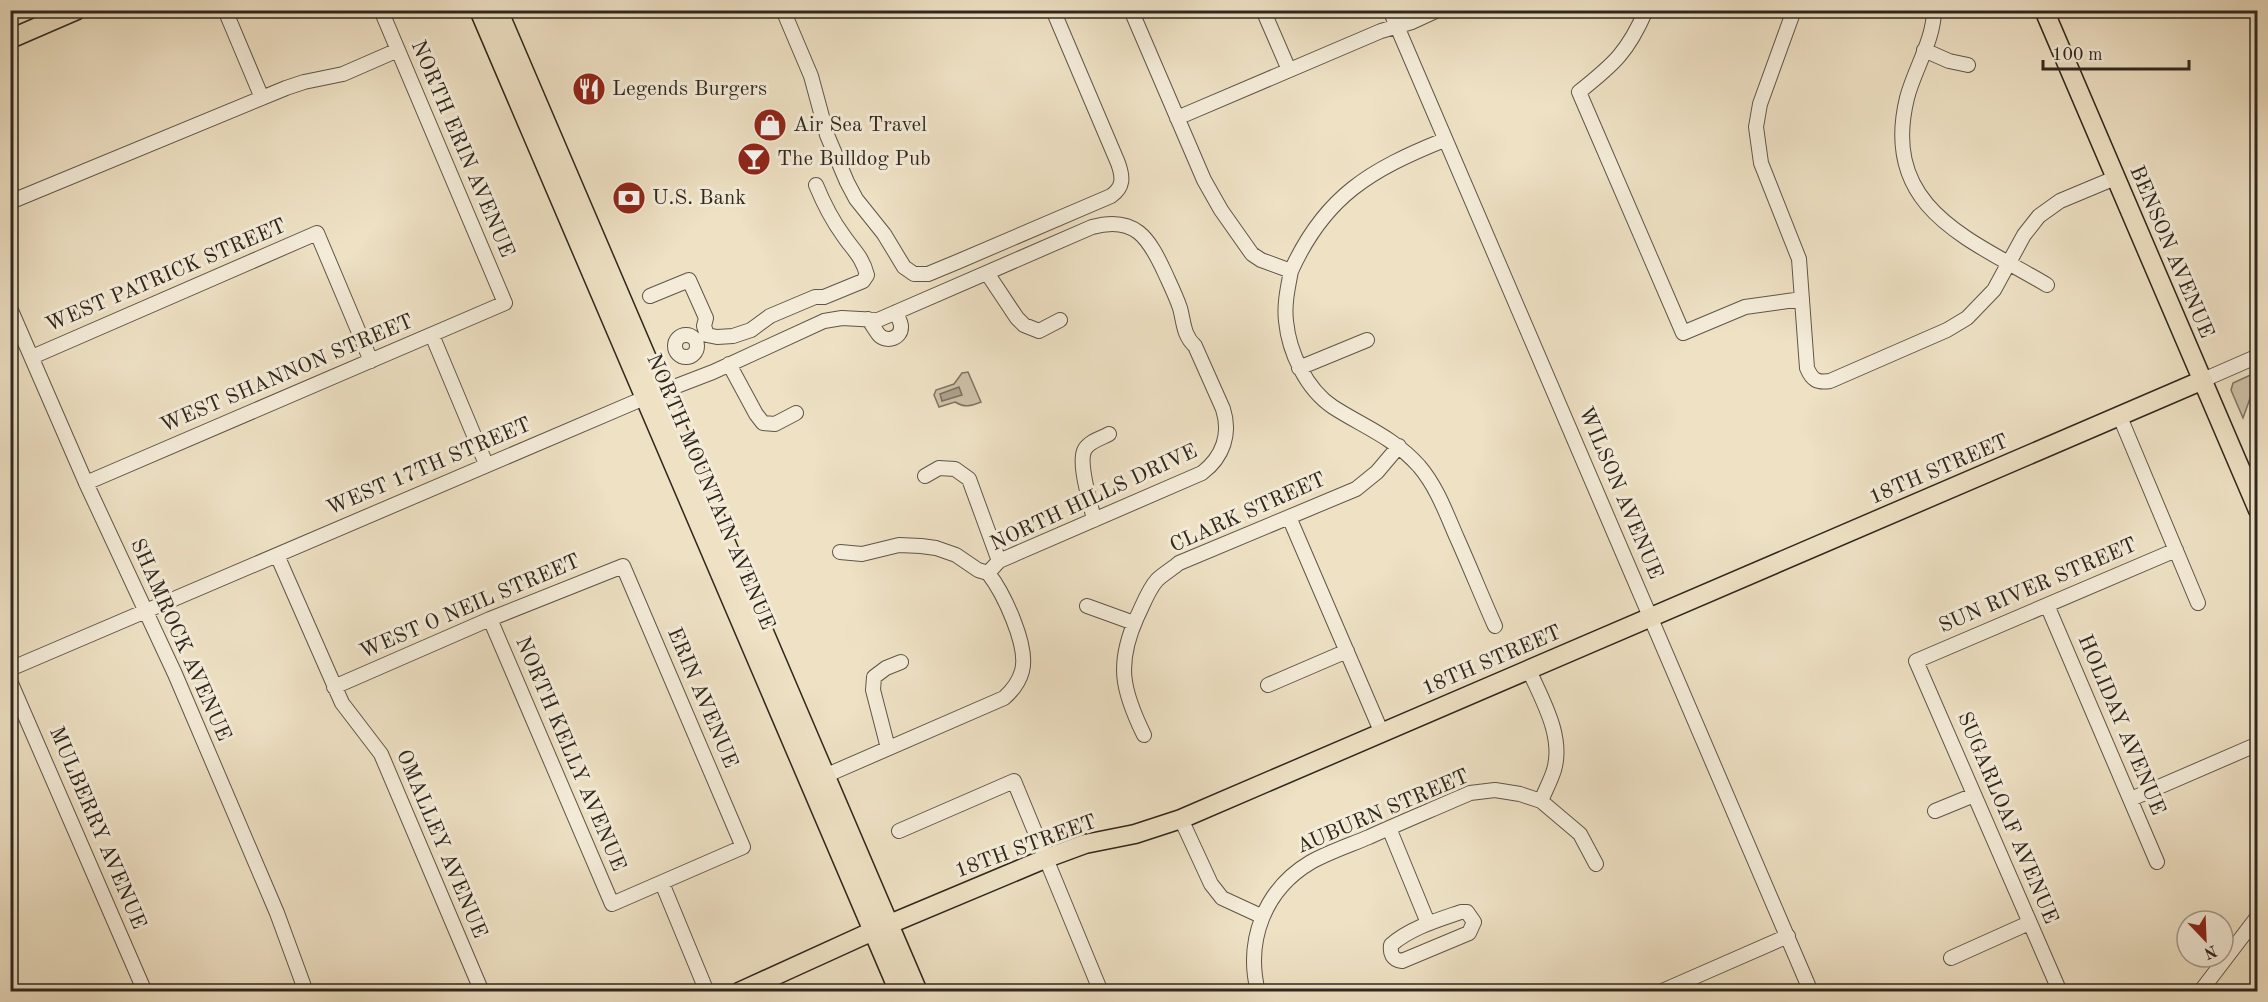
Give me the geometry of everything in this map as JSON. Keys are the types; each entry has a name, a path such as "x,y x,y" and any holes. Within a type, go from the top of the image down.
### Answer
{"main road":[{"path":"10,39 54,15 77,10"},
{"name":"NORTH MOUNTAIN AVENUE","path":"479,10 547,143"},
{"name":"NORTH MOUNTAIN AVENUE","path":"498,10 547,143 881,928 918,992"},
{"name":"BENSON AVENUE","path":"2044,10 2258,510"},
{"name":"18TH STREET","path":"739,992 881,928 1047,858 1085,844 1136,834 1181,819 1381,731 1529,670 2203,380"},
{"name":"NORTH MOUNTAIN AVENUE","path":"653,394 826,775 881,928 899,992"}],"street":[{"path":"225,10 262,98"},
{"name":"NORTH ERIN AVENUE","path":"381,10 505,303"},
{"path":"783,10 811,76 827,135 847,182 856,199 884,234 904,267 914,274 928,274 1111,196 1122,184 1123,176 1118,163 1053,10"},
{"path":"1131,10 1204,180 1252,254 1261,261 1291,271"},
{"path":"1263,10 1288,70"},
{"name":"WILSON AVENUE","path":"1390,10 1811,992"},
{"path":"1177,118 1381,31 1438,10"},
{"path":"1646,10 1635,37 1613,65 1579,92 1683,333 1745,307 1802,299"},
{"path":"1794,10 1760,104 1756,127 1761,163 1799,259 1807,368 1812,379 1820,382 1830,381 1967,318 1994,290 2024,235 2039,216 2060,201 2115,178"},
{"path":"1934,10 1901,123 1903,155 1914,185 1931,210 1953,230 2047,285"},
{"path":"10,202 262,98 304,82 343,74 398,50"},
{"path":"1924,50 1949,61 1968,65"},
{"path":"1444,140 1405,155 1360,181 1340,198 1317,224 1302,247 1291,271 1286,320 1299,368 1314,389 1331,405 1383,434 1399,446 1435,488 1495,626"},
{"path":"702,338 733,336 751,330 779,312 863,281 867,275 864,264 859,254 843,236 816,185"},
{"name":"NORTH HILLS DRIVE","path":"826,775 1004,698 1016,684 1023,669 1020,640 995,582 988,573 999,561 1202,473 1213,465 1224,442 1227,426 1223,409 1198,351 1185,333 1175,297 1149,240 1139,230 1112,223 1092,227 932,297"},
{"name":"WEST PATRICK STREET","path":"32,357 317,233 371,361"},
{"path":"987,273 1024,325 1039,332 1060,320"},
{"path":"650,296 689,280 706,318 702,338 696,349 688,356 695,378"},
{"name":"WEST 17TH STREET","path":"10,669 486,464 729,364 824,321 843,318 878,320 932,297"},
{"name":"WEST SHANNON STREET","path":"86,483 505,303"},
{"name":"SHAMROCK AVENUE","path":"10,308 86,483 175,674 269,892 306,992"},
{"path":"867,319 880,336 887,339 893,338 899,334 901,327 896,312"},
{"path":"432,334 486,464"},
{"path":"1299,368 1367,340"},
{"name":"18TH STREET","path":"2203,380 2258,356"},
{"path":"729,364 763,423 775,424 796,413"},
{"path":"2120,417 2198,603"},
{"path":"1094,520 1082,461 1085,449 1092,442 1109,434"},
{"name":"CLARK STREET","path":"1144,735 1131,708 1124,670 1125,648 1143,603 1157,580 1179,563 1356,489 1377,472 1399,446"},
{"path":"925,476 939,468 955,469 969,479 999,561"},
{"path":"1289,517 1381,731"},
{"path":"840,552 862,554 899,545 936,548 956,555 978,570 988,573"},
{"name":"SUN RIVER STREET","path":"1916,661 2176,550"},
{"name":"OMALLEY AVENUE","path":"277,555 342,703 381,754 482,992"},
{"name":"WEST O NEIL STREET","path":"334,687 490,619 623,566"},
{"name":"ERIN AVENUE","path":"623,566 743,847 662,883"},
{"name":"HOLIDAY AVENUE","path":"2047,605 2157,862"},
{"path":"1087,606 1134,623"},
{"name":"NORTH KELLY AVENUE","path":"490,619 612,904 662,883"},
{"path":"1268,685 1347,651"},
{"name":"SUGARLOAF AVENUE","path":"1916,661 2060,992"},
{"path":"888,748 873,690 874,677 886,668 901,663"},
{"path":"1529,670 1551,721 1556,747 1555,768 1541,801 1580,834 1596,864"},
{"name":"MULBERRY AVENUE","path":"10,681 145,992"},
{"path":"2131,799 2258,744"},
{"path":"899,831 1014,781 1101,992"},
{"name":"AUBURN STREET","path":"1261,916 1282,884 1313,861 1470,793 1495,790 1520,794 1541,801"},
{"path":"1935,812 1974,795"},
{"path":"1181,819 1211,884 1222,898 1261,916 1255,957 1258,992"},
{"path":"1389,828 1428,923"},
{"path":"662,883 707,992"},
{"path":"1461,912 1467,912 1474,922 1469,933 1402,961 1394,959 1390,950 1391,945 1428,923 1461,912"},
{"path":"2200,992 2258,916"},
{"path":"1951,958 2029,923"},
{"path":"1661,991 1788,936"}],"shaded area":[{"path":"968,372 981,402 968,406 955,402 939,407 934,395 936,390 954,384 962,373"},
{"path":"2257,372 2257,379 2243,418 2231,390 2233,383"},
{"path":"959,387 962,395 942,401 940,394"}],"place":[{"name":"Legends Burgers","path":"589,89"},
{"name":"Air Sea Travel","path":"770,125"},
{"name":"The Bulldog Pub","path":"754,159"},
{"name":"U.S. Bank","path":"629,198"}]}
